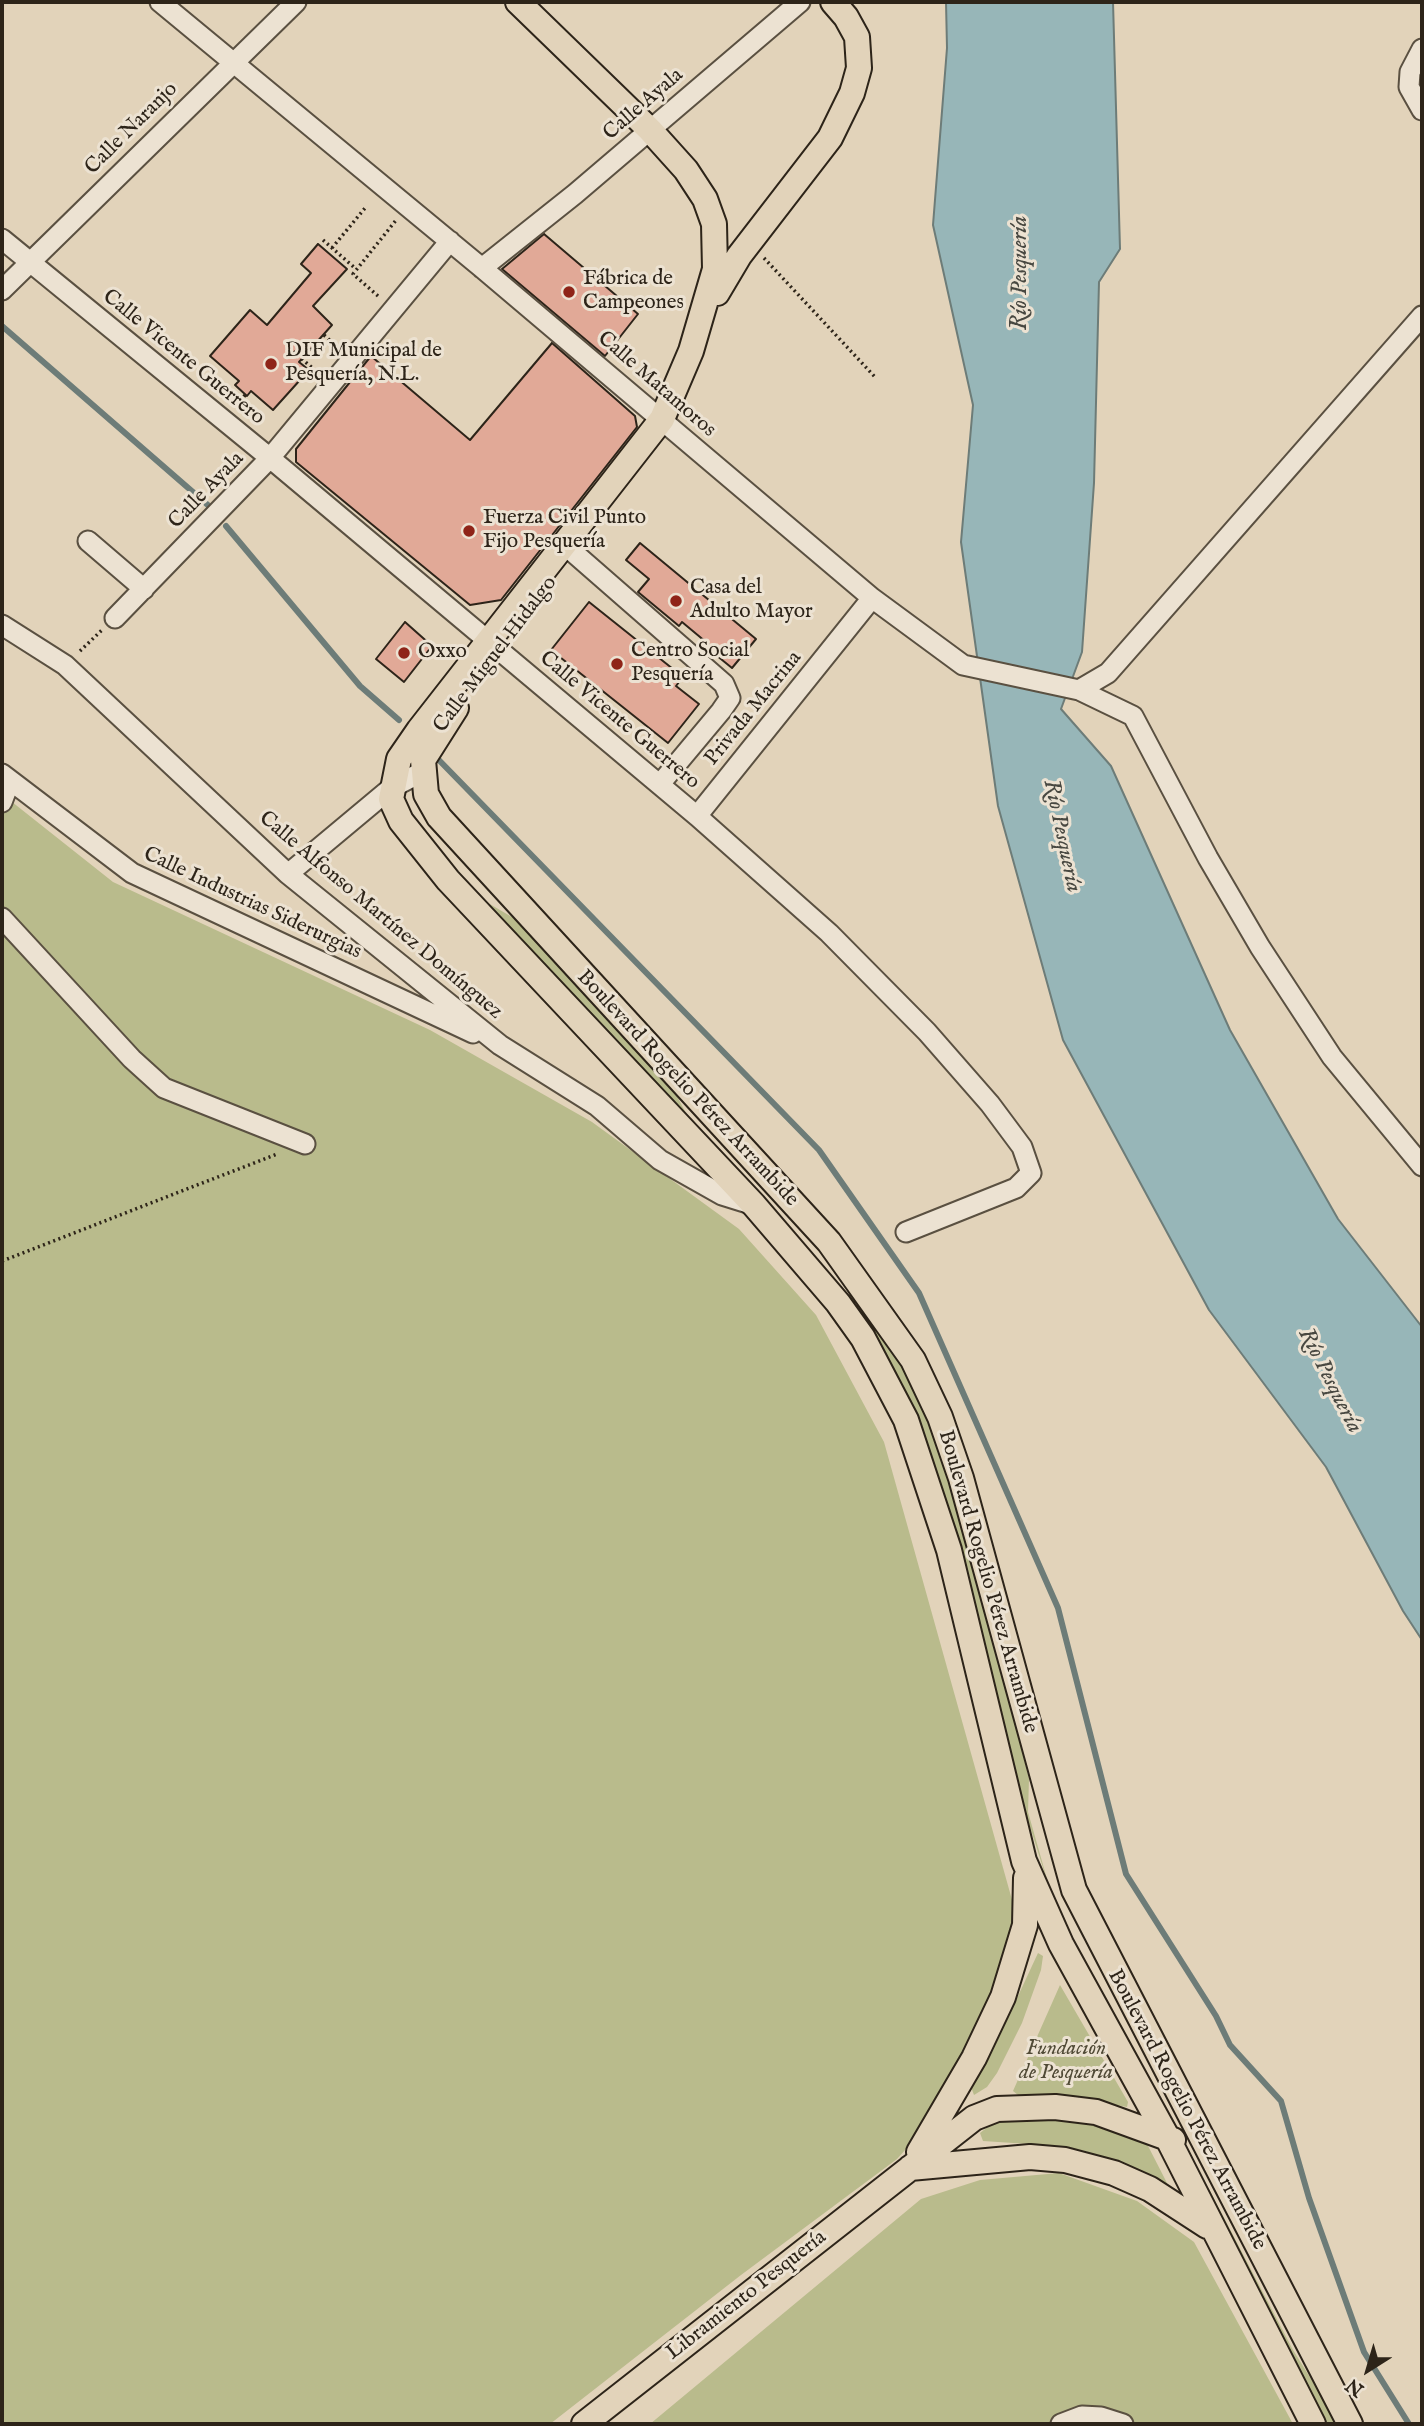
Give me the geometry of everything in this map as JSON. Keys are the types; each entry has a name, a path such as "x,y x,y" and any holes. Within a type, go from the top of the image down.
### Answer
{"main road":[{"path":"518,2 650,130 697,185 709,209 716,236 715,269 691,351 665,422"},
{"path":"391,788 399,759 419,730 493,647 665,422 719,289 750,242 830,138 857,79 860,60 857,37 846,17 833,2"},
{"name":"Calle Miguel Hidalgo","path":"422,772 422,760 432,742 493,647"},
{"name":"Boulevard Rogelio Pérez Arrambide","path":"422,772 430,804 458,841 778,1186 859,1281 913,1360 940,1417 961,1478 1074,1890 1350,2424"},
{"name":"Boulevard Rogelio Pérez Arrambide","path":"391,788 391,799 401,821 448,880 754,1205 856,1329 906,1420 949,1550 1024,1861 1061,1944 1166,2135 1213,2232 1314,2424"},
{"path":"754,1205 778,1186"},
{"path":"910,2168 974,2058 1015,1966 1027,1909 1024,1861"},
{"name":"Libramiento Pesquería","path":"584,2424 953,2132 997,2109 1055,2107 1096,2112 1166,2135"},
{"path":"1166,2135 1197,2158 1210,2173 1302,2352 1335,2395"},
{"path":"910,2168 1030,2157 1065,2160 1114,2173 1150,2189 1184,2208 1213,2232"}],"street":[{"name":"Calle Matamoros","path":"160,2 450,241 872,598 963,665 1079,690"},
{"name":"Calle Naranjo","path":"2,290 296,2"},
{"name":"Calle Ayala","path":"482,268 800,2"},
{"path":"1422,49 1410,72 1409,88 1422,110"},
{"name":"Calle Vicente Guerrero","path":"2,239 270,458 660,784 829,933 927,1032 1022,1147 1031,1173 1016,1188 906,1232"},
{"name":"Calle Ayala","path":"115,618 270,458 450,241"},
{"path":"1079,690 1108,673 1422,316"},
{"path":"88,541 144,589"},
{"path":"570,549 724,684 730,698 660,784"},
{"name":"Privada Macrina","path":"697,816 872,598"},
{"name":"Calle Alfonso Martínez Domínguez","path":"2,625 65,665 288,874 500,1045 597,1106 660,1160 722,1195 754,1205"},
{"path":"1079,690 1133,716 1208,858 1260,947 1332,1057 1422,1166"},
{"path":"288,874 391,788 422,772"},
{"path":"2,802 6,777"},
{"name":"Calle Industrias Siderurgias","path":"6,777 118,864 139,877 500,1045"},
{"path":"2,918 132,1059 163,1088 305,1143"},
{"path":"1061,2424 1082,2416 1101,2417 1123,2424"}],"path":[{"path":"393,309 353,274 408,206"},
{"path":"332,248 365,208"},
{"path":"323,240 356,269"},
{"path":"750,242 874,377"},
{"path":"289,348 331,384"},
{"path":"65,665 115,618"},
{"path":"2,1261 305,1143"}],"green space":[{"path":"2,794 113,882 430,1030 592,1122 739,1229 816,1315 884,1442 1014,1907 1008,1952 984,2015 915,2139 897,2159 741,2275 550,2424 2,2424"},
{"path":"434,845 488,903 517,920 672,1087 687,1115 736,1170"},
{"path":"806,1246 862,1313 887,1334 923,1399 950,1471 985,1603 1029,1779 1028,1812 1051,1893 1025,1811 940,1481 915,1414"},
{"path":"1038,1953 1043,1956 1041,1970 1022,2023 997,2073 987,2087 974,2095 971,2087 993,2050"},
{"name":"Fundación de Pesquería","path":"1060,1985 1128,2102 1127,2107 1079,2098 1018,2095 1013,2091"},
{"path":"1004,2114 1089,2121 1146,2142 1168,2185 1085,2151 1059,2146 983,2141 980,2133"},
{"path":"1059,2173 1137,2201 1194,2242 1293,2424 650,2424 921,2199 980,2180"},
{"path":"1201,2187 1209,2189 1293,2350 1339,2424 1324,2424"}],"water":[{"name":"Río Pesquería","path":"946,2 1113,2 1120,249 1099,282 1094,483 1082,652 1061,709 1111,766 1230,1030 1338,1219 1422,1327 1422,1640 1403,1611 1326,1467 1209,1310 1063,1040 998,806 961,542 973,405 933,225 947,48"}],"building":[{"name":"Fábrica de Campeones","path":"544,234 638,314 605,356 502,269"},
{"path":"318,244 347,269 313,306 332,325 299,362 309,370 273,410 251,391 247,396 235,385 239,381 210,356 250,310 267,325 311,273 301,264"},
{"name":"Fuerza Civil Punto Fijo Pesquería","path":"552,343 635,416 637,427 501,600 470,605 296,462 296,449 371,356 470,440"},
{"name":"Casa del Adulto Mayor","path":"640,543 756,639 732,668 716,655 718,652 682,622 679,626 638,592 649,579 626,560"},
{"name":"Centro Social Pesquería","path":"589,602 683,677 676,686 699,704 668,743 551,650"},
{"name":"Oxxo","path":"405,622 432,646 404,682 376,659"}],"waterway":[{"path":"2,326 209,506"},
{"path":"226,526 360,686 399,720"},
{"path":"434,755 819,1150 919,1293 1058,1608 1126,1874 1216,2016 1230,2045 1281,2101 1309,2198 1364,2352 1409,2424"}],"place":[{"name":"Fábrica de Campeones","path":"569,292"},
{"name":"DIF Municipal de Pesquería, N.L.","path":"271,364"},
{"name":"Fuerza Civil Punto Fijo Pesquería","path":"469,531"},
{"name":"Casa del Adulto Mayor","path":"676,601"},
{"name":"Oxxo","path":"404,653"},
{"name":"Centro Social Pesquería","path":"617,664"}]}
